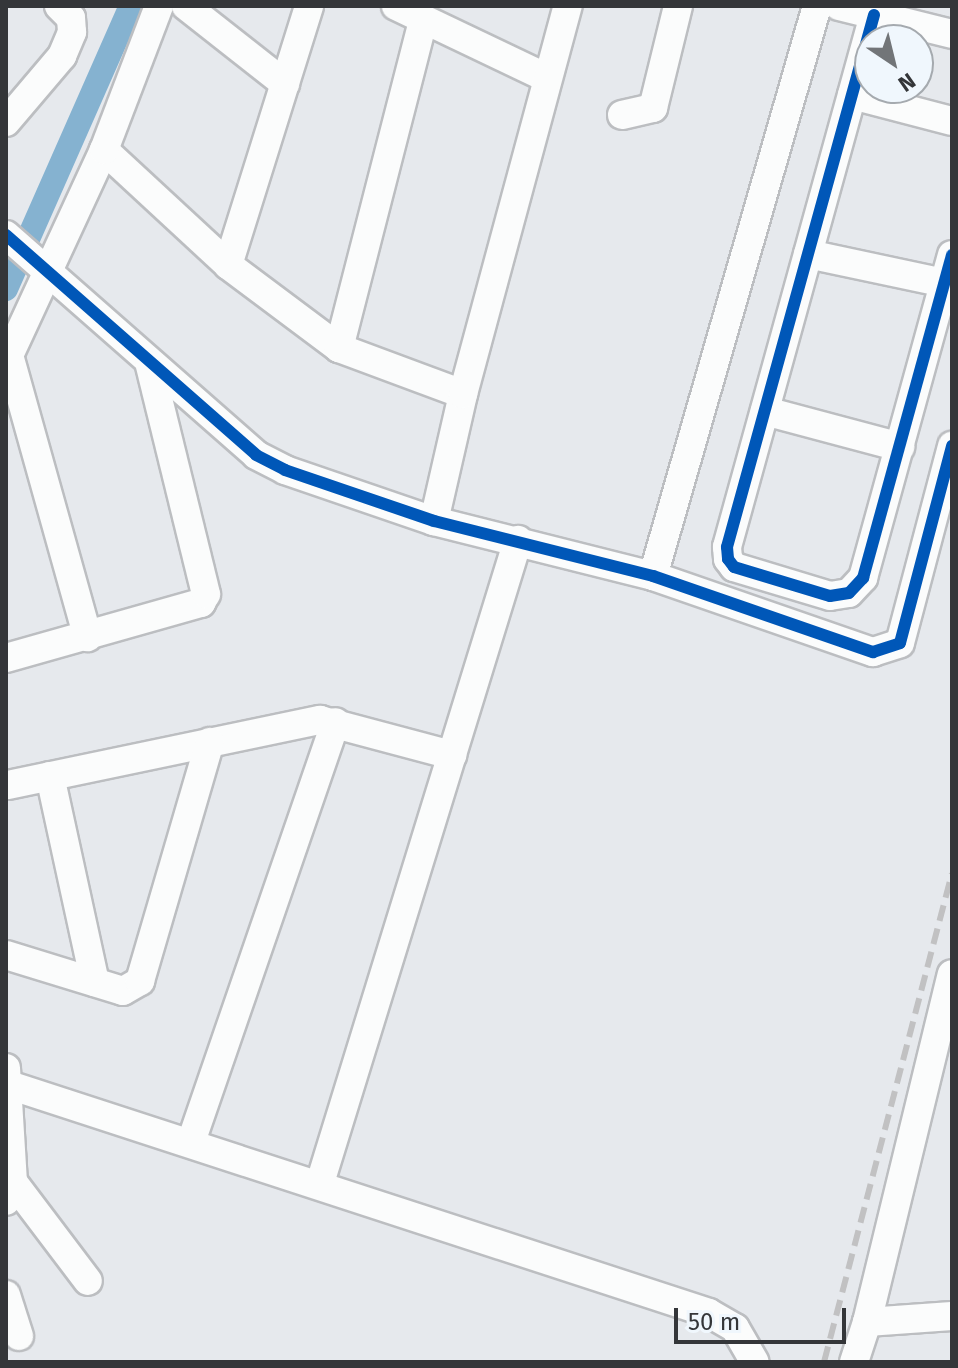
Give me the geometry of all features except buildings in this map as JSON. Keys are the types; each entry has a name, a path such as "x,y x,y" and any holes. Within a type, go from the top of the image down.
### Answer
{"street":[{"path":"12,104 62,56 72,32 71,18 59,6"},
{"path":"88,637 8,358 26,253 104,150 159,6"},
{"path":"186,6 285,84"},
{"path":"228,265 309,6"},
{"path":"396,6 547,78"},
{"path":"434,521 463,394 568,6"},
{"path":"622,115 653,108 678,6"},
{"path":"653,576 817,6"},
{"path":"952,34 854,9 852,95 727,547 728,559 734,567 830,596 849,593 863,578 952,255"},
{"path":"339,348 423,21"},
{"path":"852,95 952,121"},
{"path":"104,150 228,265 339,348 463,394"},
{"path":"26,253 150,366 256,455 314,481 434,521 653,576 873,652 900,643 952,446"},
{"path":"808,254 944,283"},
{"path":"6,658 201,603 206,594 150,366"},
{"path":"765,411 900,447"},
{"path":"320,1183 518,540"},
{"path":"8,785 307,722 336,722 452,755"},
{"path":"191,1142 336,722"},
{"path":"6,955 123,991 140,981 210,742"},
{"path":"50,776 95,982"},
{"path":"854,1362 867,1322 952,974"},
{"path":"88,1281 10,1192 7,1079 722,1318 745,1340 755,1362"},
{"path":"6,1295 19,1336"},
{"path":"867,1322 952,1316"}],"waterway":[{"path":"6,289 131,6"}],"railway":[{"path":"824,1362 952,873"}],"cycle path":[{"path":"874,15 727,547 728,559 734,567 830,596 849,593 863,578 952,255"},
{"path":"6,235 256,455 285,470 434,521 653,576 873,652 900,643 952,446"}]}
